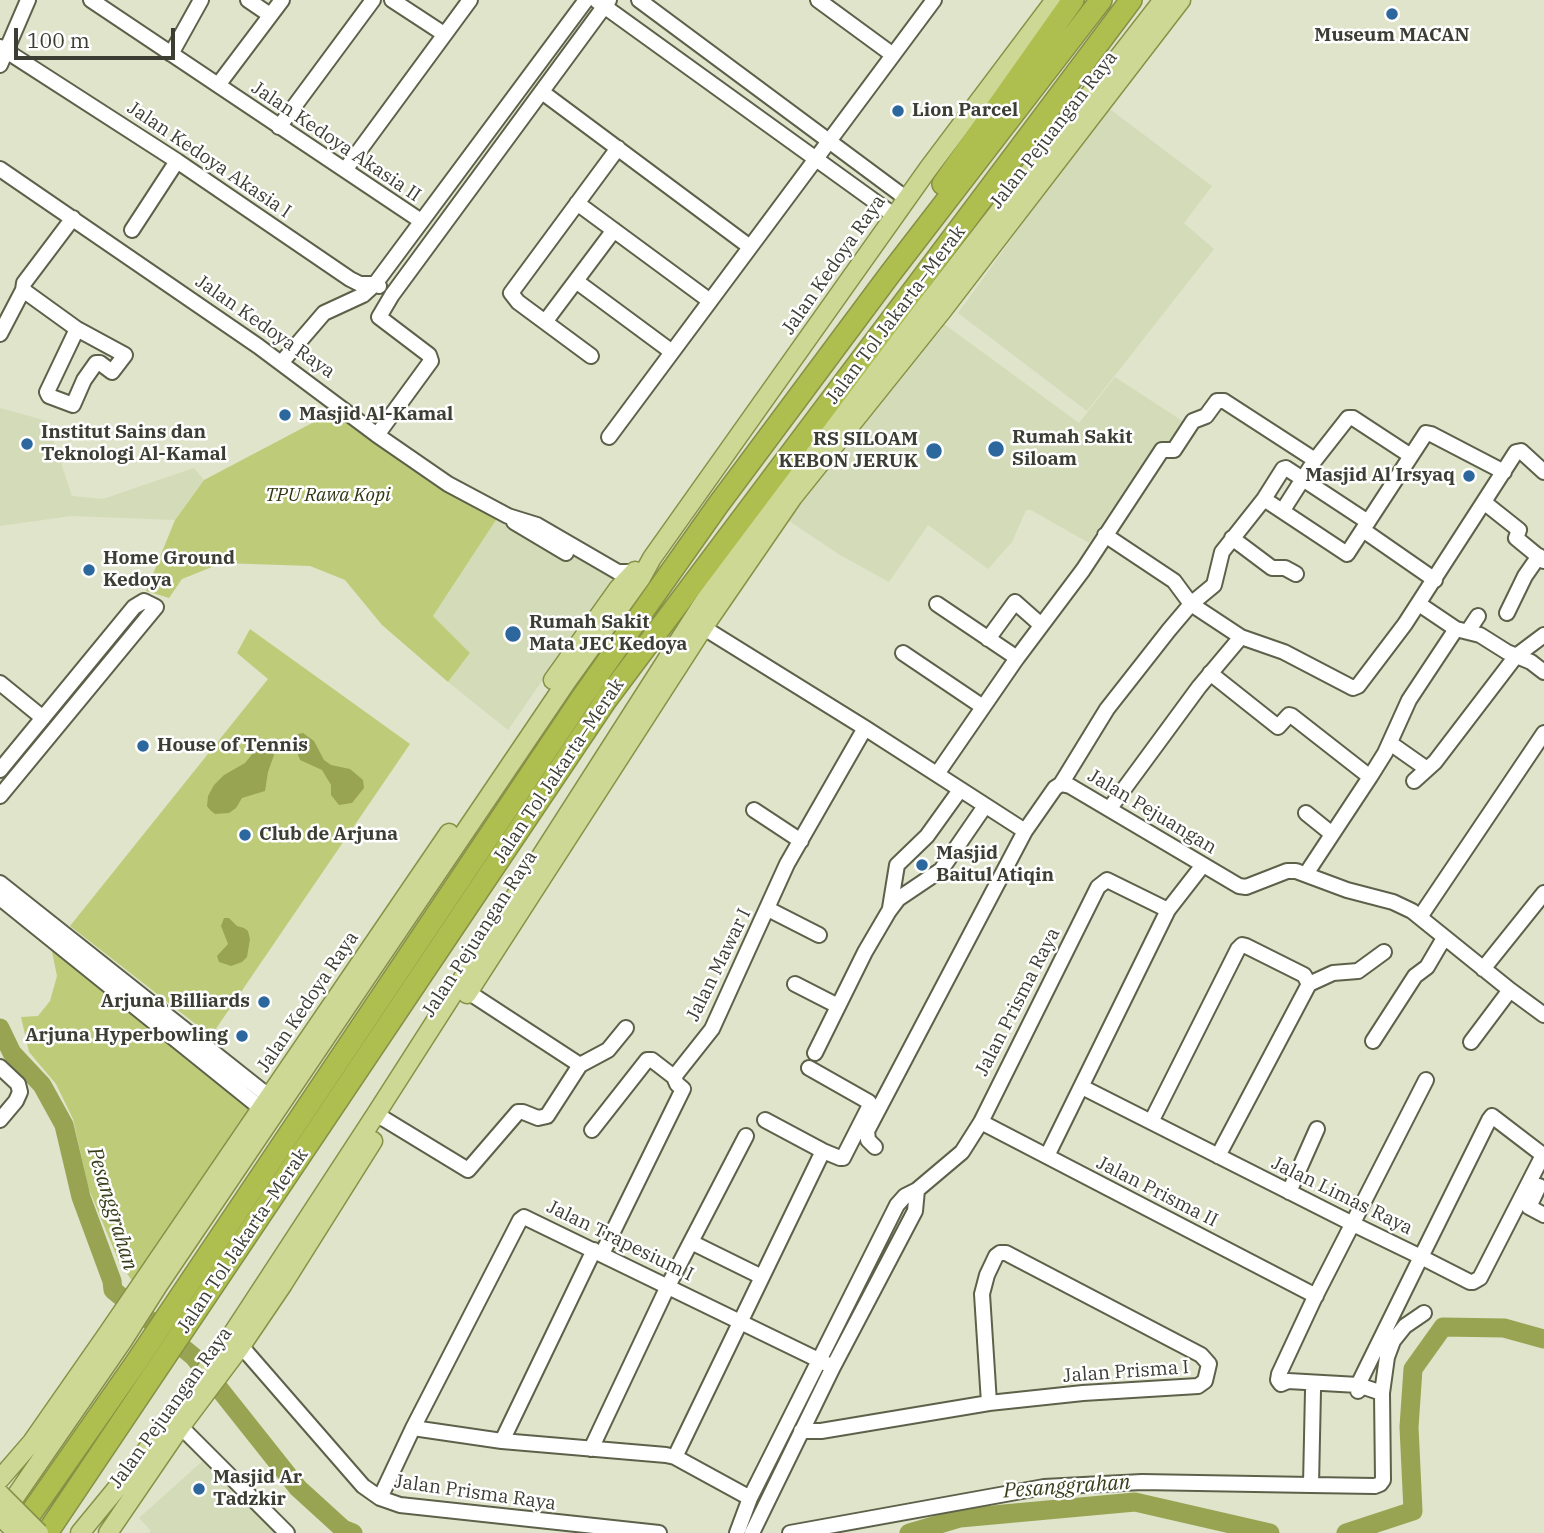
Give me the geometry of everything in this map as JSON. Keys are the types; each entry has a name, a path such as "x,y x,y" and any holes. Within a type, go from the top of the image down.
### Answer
{"highway":[{"path":"890,274 920,217 1073,0"},
{"path":"1053,65 1093,0"},
{"name":"Jalan Tol Jakarta–Merak","path":"47,1533 151,1379 189,1303 581,699 718,505 890,274 1101,0"},
{"name":"Jalan Tol Jakarta–Merak","path":"17,1533 135,1364 189,1303 606,701 1131,0"},
{"path":"1048,111 1080,82 1147,0"}],"main road":[{"name":"Jalan Kedoya Raya","path":"270,1107 641,578 652,558 907,199 1055,0"},
{"name":"Jalan Pejuangan Raya","path":"108,1533 176,1421 219,1362 283,1284 381,1117 783,490 1163,0"},
{"name":"Jalan Pejuangan Raya","path":"698,624 793,497 942,311 1181,0"},
{"name":"Jalan Kedoya Raya","path":"0,1517 75,1411 115,1338 557,674 620,587 652,558"},
{"name":"Jalan Kedoya Raya","path":"0,1479 7,1457 32,1442 115,1338"},
{"name":"Jalan Pejuangan Raya","path":"88,1530 131,1471 176,1421"},
{"path":"7,1457 23,1474 25,1484"},
{"path":"0,1494 39,1533"},
{"path":"0,1517 17,1533"}],"street":[{"path":"0,65 4,48 28,0"},
{"name":"Jalan Kedoya Akasia II","path":"91,0 108,5 171,54 421,221"},
{"path":"171,54 201,0"},
{"path":"248,0 270,15"},
{"path":"218,85 282,0"},
{"path":"279,127 373,0"},
{"path":"392,0 444,34"},
{"path":"345,170 470,0"},
{"path":"281,363 324,313 363,295 375,284 586,0"},
{"path":"639,0 907,199"},
{"path":"818,0 893,55"},
{"path":"609,437 934,0"},
{"path":"377,435 431,361 429,355 379,319 392,295 542,92 603,2 895,216"},
{"name":"Jalan Kedoya Akasia I","path":"4,48 350,278 360,284 375,284 392,295"},
{"path":"542,92 750,247"},
{"path":"591,356 511,296 511,293 618,149"},
{"path":"132,230 177,161"},
{"name":"Jalan Kedoya Raya","path":"0,169 281,363 377,435 449,484 508,516 531,534 611,577 620,587"},
{"path":"578,203 710,302"},
{"path":"0,334 24,283 73,218"},
{"path":"545,322 614,230"},
{"path":"576,281 672,352"},
{"path":"23,290 77,329 125,355 112,372 96,363 84,380 73,405 49,396 47,392 77,329"},
{"path":"937,774 1017,657 1083,569 1162,450 1174,450 1193,421 1206,416 1217,401 1224,401 1315,460"},
{"path":"1283,510 1315,460 1348,418 1353,418 1411,456"},
{"path":"1264,499 1344,553 1350,551 1424,435 1431,433 1504,472"},
{"path":"1105,535 1174,581 1191,604 1241,636 1284,652 1353,688 1367,676 1419,604 1518,450 1544,472"},
{"path":"1061,784 1107,709 1191,604 1214,585 1222,552 1264,499 1283,469 1286,468 1366,526 1435,580"},
{"path":"1485,503 1519,530 1516,538 1541,559 1525,576 1507,613"},
{"name":"Jalan Kedoya Raya","path":"508,516 537,525 618,572 634,572"},
{"path":"1232,538 1272,568 1285,568 1296,575"},
{"path":"0,770 134,607 144,601 156,607 0,796"},
{"path":"988,639 1015,602 1041,625"},
{"path":"937,604 1017,657"},
{"path":"1419,604 1462,630 1480,635 1531,662 1544,672"},
{"path":"1306,874 1370,777 1390,743 1409,700 1462,630 1479,616"},
{"path":"698,624 1025,831"},
{"path":"1414,780 1427,769 1479,707 1516,656 1544,635"},
{"path":"1110,808 1210,673 1241,636"},
{"path":"903,653 983,707"},
{"path":"1210,673 1278,727 1289,715 1292,716 1370,777"},
{"path":"0,683 43,718"},
{"name":"Jalan Mawar I","path":"674,1077 712,1029 788,864 865,728"},
{"path":"1420,917 1544,733"},
{"path":"1390,743 1427,769"},
{"name":"Jalan Pejuangan","path":"875,1147 868,1140 867,1130 1025,831 1051,793 1061,784 1076,789 1110,808 1239,886 1246,887 1287,871 1306,874 1346,890 1393,902 1412,911 1544,1015"},
{"path":"889,911 897,865 927,836 960,790"},
{"path":"815,1053 889,911 898,899 945,865 985,806"},
{"path":"754,810 801,841"},
{"path":"1306,813 1332,834"},
{"path":"1047,1156 1168,910 1203,865"},
{"name":"Jalan Prisma Raya","path":"737,1533 750,1497 897,1205 962,1152 981,1122 1102,882 1107,880 1168,910"},
{"path":"0,883 270,1107"},
{"path":"1483,969 1544,894"},
{"path":"0,898 270,1107"},
{"path":"768,909 818,935"},
{"path":"1373,1041 1415,976 1426,970 1444,938"},
{"path":"1151,1122 1242,945 1304,975 1309,984"},
{"path":"1218,1156 1309,984 1333,973 1359,971 1384,952"},
{"path":"795,984 838,1006"},
{"path":"463,989 580,1065"},
{"path":"1471,1042 1510,990"},
{"path":"381,1117 468,1170 518,1112 538,1118 547,1116 580,1065 608,1050 626,1028"},
{"path":"502,1441 683,1089 674,1077 652,1060 647,1060 592,1130"},
{"path":"0,1067 18,1084 20,1092 16,1101 0,1119"},
{"path":"765,1120 824,1152 843,1158 870,1105 868,1099 809,1068"},
{"path":"1359,1388 1286,1388 1278,1380 1351,1223 1426,1080"},
{"name":"Jalan Limas Raya","path":"1082,1087 1470,1282 1477,1281 1539,1175"},
{"path":"1359,1388 1492,1116 1543,1155 1528,1208 1544,1215"},
{"name":"Jalan Prisma II","path":"981,1122 1316,1296"},
{"path":"1289,1192 1317,1129"},
{"path":"592,1449 668,1286 746,1136"},
{"path":"675,1457 824,1152"},
{"path":"752,1533 833,1367 915,1211 917,1190"},
{"name":"Jalan Trapesium I","path":"380,1498 520,1220 524,1217 741,1320 833,1367"},
{"path":"691,1242 762,1277"},
{"name":"Jalan Prisma I","path":"801,1431 821,1431 989,1404 1083,1393 1198,1386 1205,1381 1209,1364 1201,1355 1006,1253 996,1256 982,1294 989,1404"},
{"path":"790,1533 1044,1487 1142,1482 1376,1486 1383,1480 1382,1393 1387,1356 1393,1340 1405,1326 1424,1313"},
{"name":"Jalan Prisma Raya","path":"236,1341 363,1486 380,1498 400,1506 659,1533"},
{"path":"1281,1384 1288,1381 1382,1393"},
{"path":"1311,1485 1313,1390"},
{"path":"176,1421 287,1533"},
{"path":"413,1429 502,1441 675,1457 750,1497"}],"shaded area":[{"path":"1107,107 1212,186 1184,223 1214,249 1087,411 958,313"},
{"name":"Rumah Sakit Siloam","path":"940,321 1079,423 1115,377 1190,426 1176,446 1164,444 1156,446 1150,452 1089,543 1031,510 1026,510 1012,542 988,569 928,525 889,582 840,555 786,519 897,376 942,329"},
{"name":"Institut Sains dan Teknologi Al-Kamal","path":"0,408 47,421 72,496 103,499 194,468 204,480 175,520 71,516 0,526"},
{"name":"Rumah Sakit Mata JEC Kedoya","path":"498,517 614,577 508,730 448,682 470,653 433,616"},
{"path":"303,733 314,741 324,760 331,765 350,769 363,780 364,788 352,803 339,805 331,795 331,785 322,770 300,760 294,744 298,734"},
{"path":"269,746 274,755 265,791 242,798 229,813 215,814 207,806 208,796 214,785 224,775 245,763 257,748"},
{"path":"224,918 229,918 248,931 250,939 247,957 231,966 219,962 217,956 228,944 221,926"},
{"path":"207,1457 280,1533 149,1533 151,1531 139,1518"}],"green space":[{"name":"TPU Rawa Kopi","path":"333,412 428,477 498,517 433,616 470,653 448,682 382,625 345,580 310,566 222,563 182,579 169,598 146,591 175,520 204,480"},
{"name":"Club de Arjuna","path":"250,629 410,744 211,1036 70,926 268,679 237,653"},
{"path":"51,947 249,1109 135,1285 119,1262 88,1187 73,1119 56,1084 29,1052 21,1017 38,1016 50,1001 57,976"}],"waterway":[{"name":"Pesanggrahan","path":"0,1028 12,1053 42,1085 64,1125 81,1197 113,1290 194,1357 298,1488 343,1529 353,1533"},
{"name":"Pesanggrahan","path":"1346,1533 1413,1511 1409,1427 1413,1369 1443,1327 1504,1328 1544,1339"},
{"name":"Pesanggrahan","path":"909,1533 960,1518 1135,1502 1270,1533"}],"place":[{"name":"Museum MACAN","path":"1392,14"},
{"name":"Lion Parcel","path":"898,111"},
{"name":"Masjid Al-Kamal","path":"285,415"},
{"name":"Institut Sains dan Teknologi Al-Kamal","path":"27,444"},
{"name":"Rumah Sakit Siloam","path":"996,449"},
{"name":"RS SILOAM KEBON JERUK","path":"934,451"},
{"name":"Masjid Al Irsyaq","path":"1469,476"},
{"name":"Home Ground Kedoya","path":"89,570"},
{"name":"Rumah Sakit Mata JEC Kedoya","path":"513,634"},
{"name":"House of Tennis","path":"143,746"},
{"name":"Club de Arjuna","path":"245,835"},
{"name":"Masjid Baitul Atiqin","path":"922,865"},
{"name":"Arjuna Billiards","path":"264,1002"},
{"name":"Arjuna Hyperbowling","path":"242,1036"},
{"name":"Masjid Ar Tadzkir","path":"199,1489"}]}
